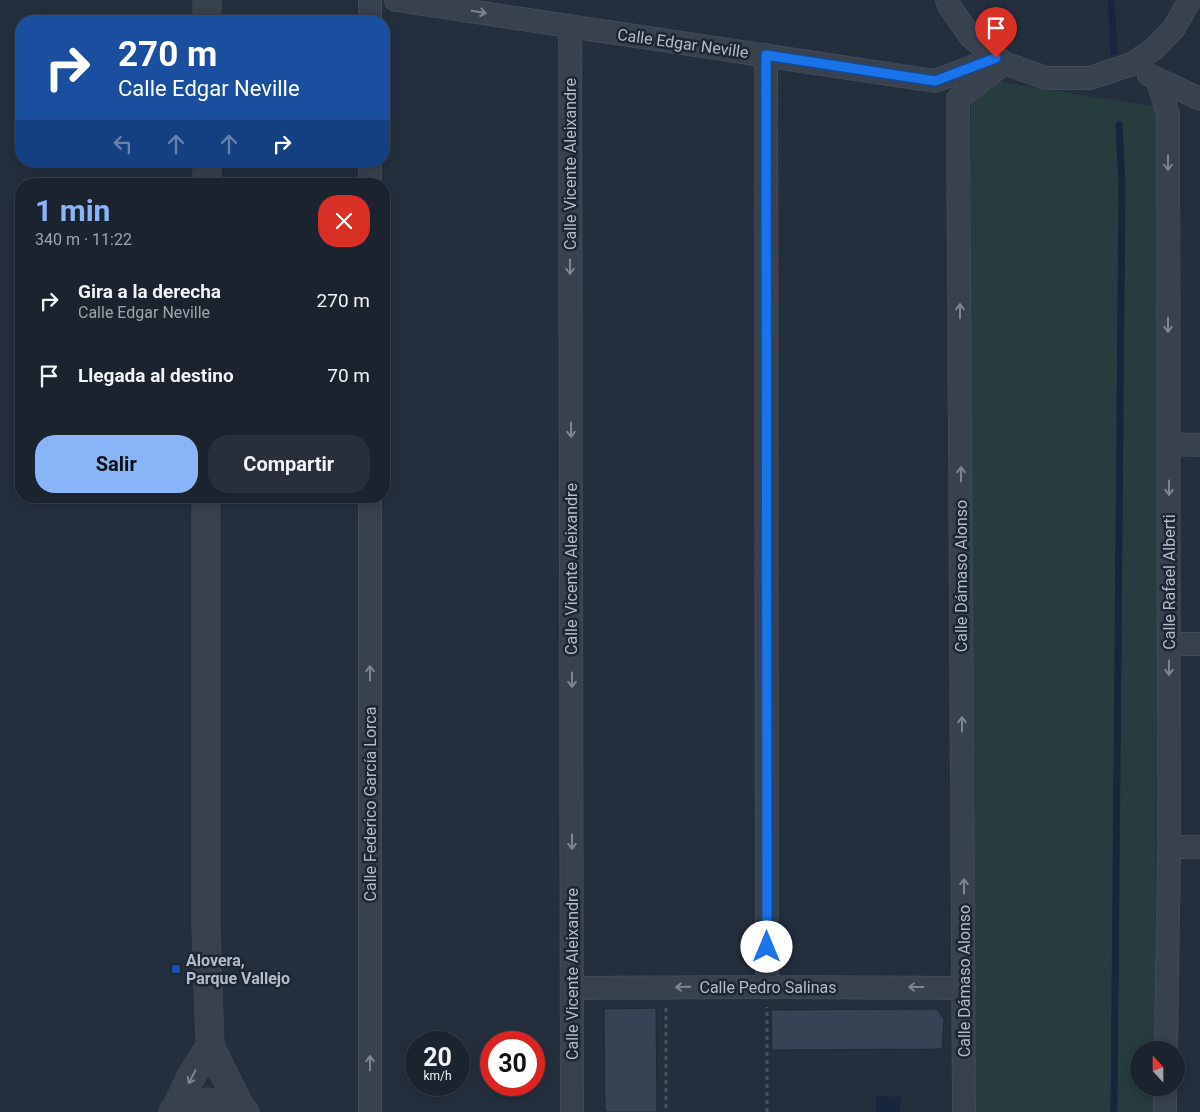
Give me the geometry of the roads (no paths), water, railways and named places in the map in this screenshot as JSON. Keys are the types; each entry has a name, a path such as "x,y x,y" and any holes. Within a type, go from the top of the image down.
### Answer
{"street":[{"path":"207,0 207,15"},
{"path":"370,0 370,15"},
{"name":"Calle Edgar Neville","path":"396,0 935,81 1000,61"},
{"path":"948,0 950,7 970,36 1000,61 1046,78 1090,78 1132,64 1155,48 1193,8"},
{"name":"Calle Vicente Aleixandre","path":"570,26 572,1112"},
{"path":"766,55 767,987"},
{"name":"Calle Dámaso Alonso","path":"964,1112 958,99 1000,61"},
{"path":"1132,64 1157,79 1200,99"},
{"name":"Calle Rafael Alberti","path":"1157,79 1168,114 1169,847 1166,1041"},
{"path":"1168,444 1200,445"},
{"path":"206,503 206,925 210,1046 243,1110"},
{"name":"Calle Federico García Lorca","path":"370,503 370,1112"},
{"path":"1169,644 1200,644"},
{"path":"1169,847 1200,847"},
{"name":"Calle Pedro Salinas","path":"572,988 964,988"},
{"path":"174,1111 192,1075 210,1046"},
{"path":"1165,1096 1165,1112"},
{"path":"174,1111 207,1102 243,1110"}],"water":[{"path":"876,1096 901,1097 900,1112 876,1112"}],"waterway":[{"path":"1111,0 1114,52"},
{"path":"1114,1112 1122,184 1119,125"}],"place":[{"name":"Alovera, Parque Vallejo","path":"176,969"}]}
